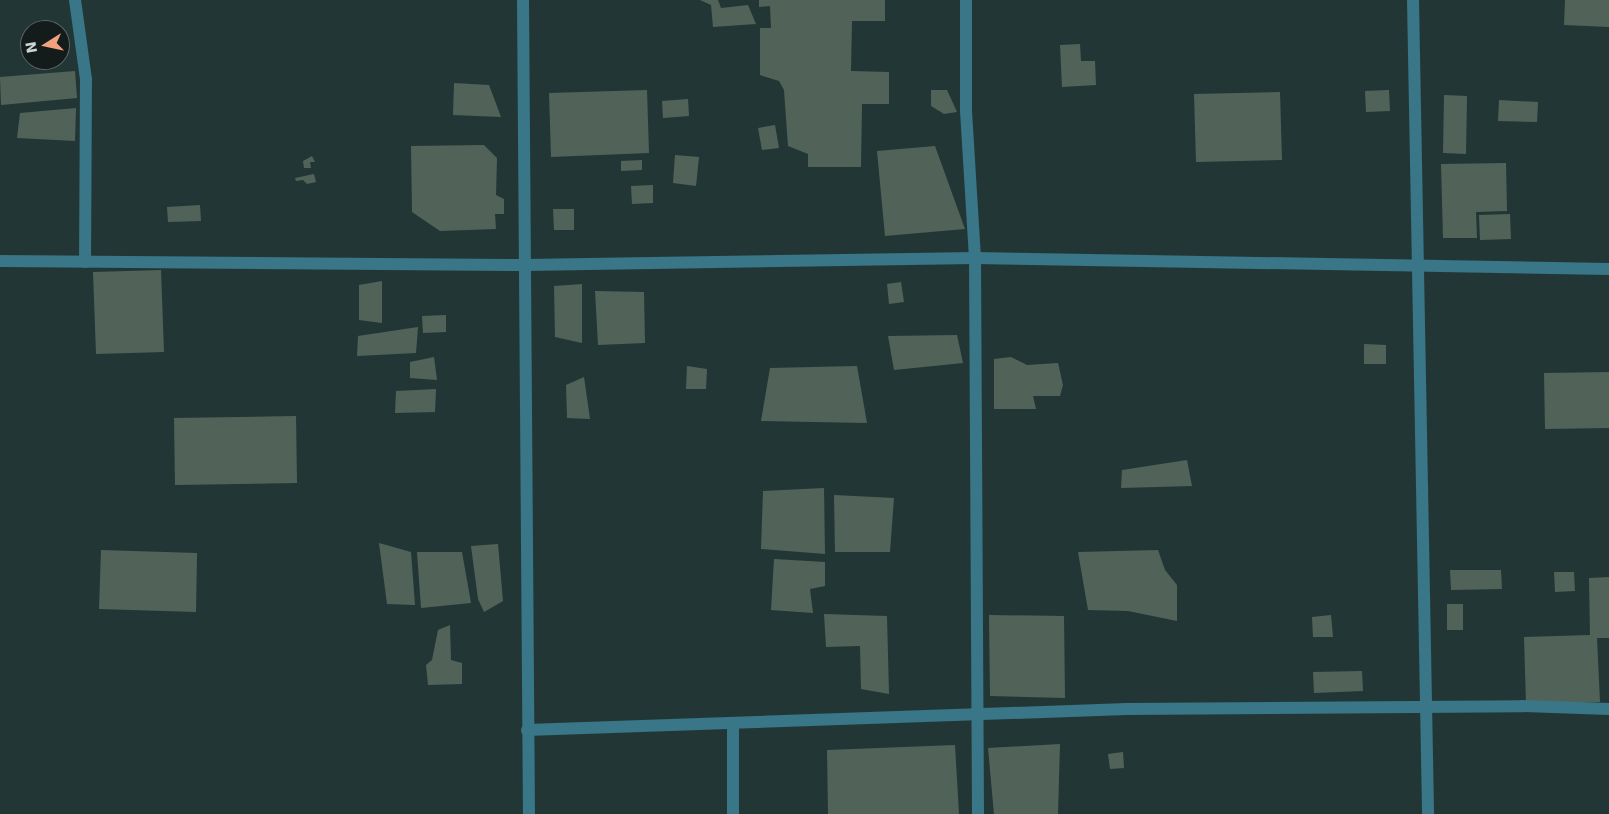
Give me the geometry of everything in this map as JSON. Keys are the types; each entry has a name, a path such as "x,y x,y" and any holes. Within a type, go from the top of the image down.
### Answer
{"street":[{"path":"75,0 86,79 85,262"},
{"path":"523,0 529,814"},
{"path":"966,0 966,112 975,258 979,717 978,814"},
{"path":"1413,0 1416,268 1428,814"},
{"path":"0,261 524,265 975,258 1416,268 1609,269"},
{"path":"527,730 979,717 1128,709 1427,706 1609,709"},
{"path":"733,725 733,814"}],"building":[{"path":"700,0 718,0 721,8 748,5 756,24 713,27 711,5"},
{"path":"759,0 885,0 885,21 852,21 851,71 889,72 889,104 862,104 861,167 808,167 808,154 788,146 784,90 779,81 760,75 760,28 771,28 770,6 759,7"},
{"path":"1565,0 1609,0 1609,27 1564,25"},
{"path":"1080,44 1081,61 1095,61 1096,85 1062,87 1060,45"},
{"path":"75,71 77,98 1,105 0,77"},
{"path":"454,83 489,85 501,117 453,115"},
{"path":"647,90 649,153 551,157 549,93"},
{"path":"931,90 947,90 957,112 944,114 931,106"},
{"path":"1389,90 1390,111 1366,112 1365,91"},
{"path":"1280,92 1282,160 1196,162 1194,94"},
{"path":"1444,95 1467,96 1466,154 1443,153"},
{"path":"688,99 689,116 663,118 662,101"},
{"path":"1499,100 1538,102 1537,122 1498,121"},
{"path":"76,108 75,141 17,138 20,113"},
{"path":"775,125 779,148 762,150 758,128"},
{"path":"484,145 497,158 496,195 504,199 504,214 495,214 496,229 440,231 412,212 411,146"},
{"path":"935,146 965,229 885,236 877,151"},
{"path":"675,155 699,157 696,186 673,183"},
{"path":"312,156 315,162 310,162 311,168 304,168 303,161"},
{"path":"642,160 642,170 621,171 621,161"},
{"path":"1506,163 1507,211 1476,212 1477,238 1443,238 1441,164"},
{"path":"314,174 316,182 307,184 303,180 296,181 295,178"},
{"path":"653,185 653,203 632,204 631,186"},
{"path":"200,205 201,221 168,222 167,207"},
{"path":"553,209 574,209 574,230 554,230"},
{"path":"1510,214 1511,239 1480,240 1479,215"},
{"path":"161,270 164,352 96,354 93,272"},
{"path":"382,281 382,323 359,320 359,285"},
{"path":"901,282 904,302 889,304 887,284"},
{"path":"582,284 582,343 555,337 554,286"},
{"path":"595,291 644,292 645,343 598,345"},
{"path":"446,315 446,332 423,333 422,316"},
{"path":"418,327 416,353 357,356 358,336"},
{"path":"957,335 963,363 894,370 888,336"},
{"path":"1364,344 1386,345 1386,364 1364,364"},
{"path":"434,357 437,380 410,378 410,362"},
{"path":"1011,357 1027,365 1058,363 1063,385 1060,396 1033,396 1036,409 994,409 994,359"},
{"path":"687,366 707,369 706,389 686,389"},
{"path":"857,366 867,423 761,421 770,368"},
{"path":"1609,372 1609,428 1545,429 1544,373"},
{"path":"584,377 590,419 567,418 566,385"},
{"path":"436,389 435,412 395,413 396,391"},
{"path":"296,416 297,483 175,485 174,418"},
{"path":"1187,460 1192,486 1121,488 1122,470"},
{"path":"824,488 825,554 761,549 763,491"},
{"path":"834,495 894,498 890,552 835,552"},
{"path":"379,543 411,552 415,605 387,604"},
{"path":"498,544 503,601 484,612 478,599 471,546"},
{"path":"101,550 197,553 196,612 99,609"},
{"path":"1158,550 1165,570 1177,585 1177,621 1128,611 1088,610 1078,552"},
{"path":"417,552 462,552 471,603 421,608"},
{"path":"774,559 825,562 825,586 810,589 813,613 771,610"},
{"path":"1450,570 1501,570 1502,589 1451,590"},
{"path":"1554,572 1574,572 1575,591 1555,592"},
{"path":"1609,577 1609,638 1597,638 1600,702 1526,704 1524,637 1590,635 1589,578"},
{"path":"1447,604 1463,604 1463,630 1447,630"},
{"path":"824,614 887,616 889,694 861,689 860,646 826,647"},
{"path":"989,615 1064,616 1065,698 990,696"},
{"path":"1331,615 1333,637 1313,637 1312,617"},
{"path":"450,625 451,660 462,663 462,684 428,685 426,665 432,660 438,630"},
{"path":"1362,671 1363,691 1314,693 1313,672"},
{"path":"1060,744 1058,814 994,814 988,748"},
{"path":"955,745 959,814 828,814 827,750"},
{"path":"1123,752 1124,768 1110,769 1108,754"}]}
